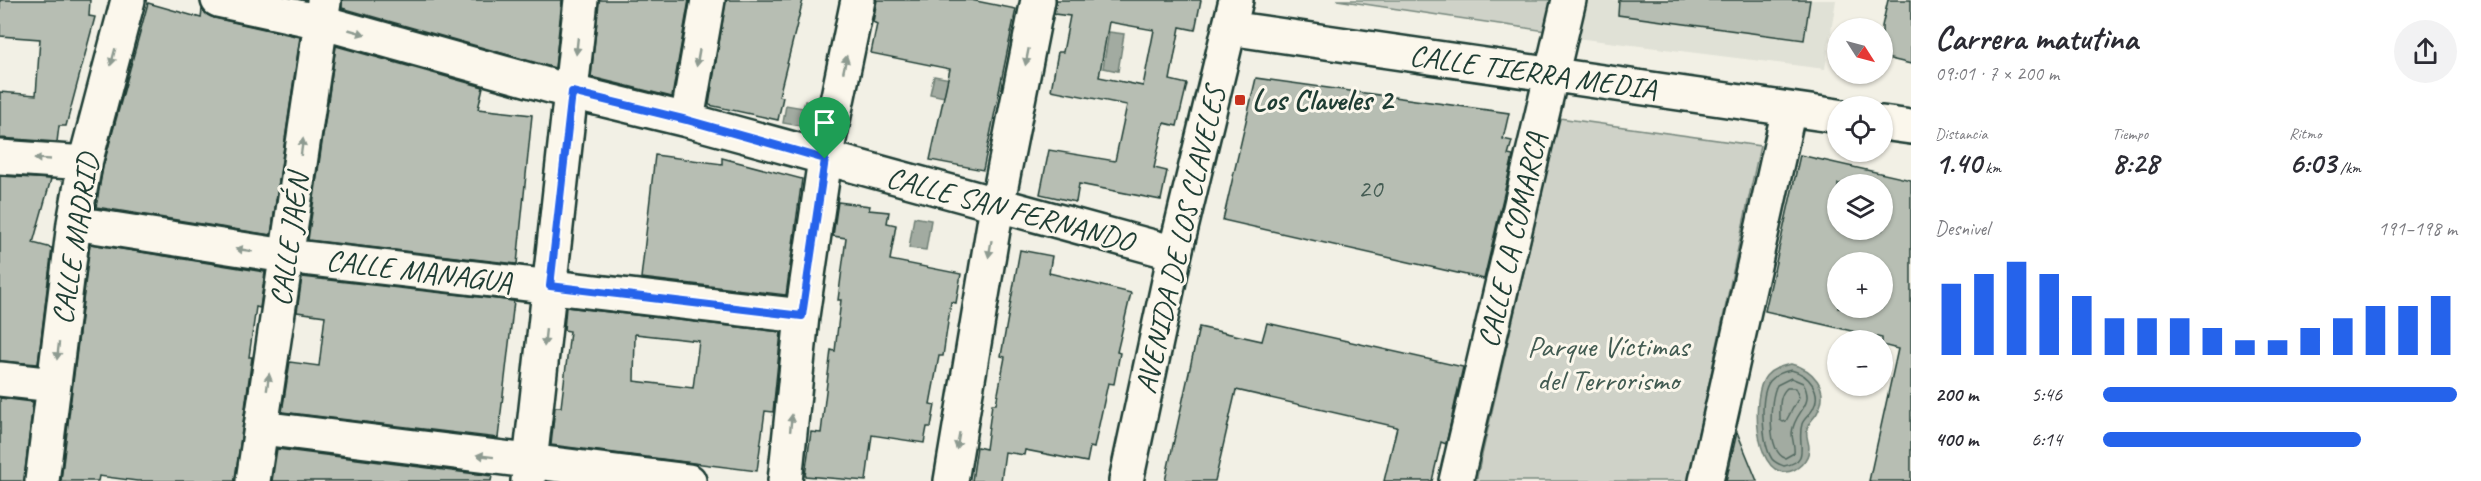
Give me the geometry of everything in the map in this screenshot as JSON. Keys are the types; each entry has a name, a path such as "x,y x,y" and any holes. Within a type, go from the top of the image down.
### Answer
{"street":[{"name":"CALLE MADRID","path":"42,481 74,224 85,163 128,0"},
{"name":"CALLE SAN FERNANDO","path":"218,0 322,11 572,92 687,120 1175,253"},
{"path":"530,471 581,0"},
{"path":"687,120 708,0"},
{"path":"784,481 802,316 825,159 858,0"},
{"path":"951,481 997,206 1038,0"},
{"name":"CALLE LA COMARCA","path":"1456,481 1569,0"},
{"name":"CALLE JAÉN","path":"253,481 322,11"},
{"name":"CALLE TIERRA MEDIA","path":"1232,14 1551,75 1827,114"},
{"name":"AVENIDA DE LOS CLAVELES","path":"1126,481 1175,253 1232,14"},
{"path":"1706,481 1789,109"},
{"path":"1893,125 1911,127"},
{"path":"0,157 85,163"},
{"name":"CALLE MANAGUA","path":"74,224 286,256 802,316"},
{"path":"0,379 54,385"},
{"path":"261,428 530,471 689,481"}],"shaded area":[{"path":"1584,0 1836,0 1833,18 1827,18 1825,69 1576,38"}],"green space":[{"path":"1337,0 1553,0 1546,31"},
{"name":"Parque Víctimas del Terrorismo","path":"1559,118 1760,146 1688,481 1476,481"}],"water":[{"path":"1109,32 1124,34 1118,71 1103,68"},
{"path":"934,76 967,82 964,101 930,94"},
{"path":"805,101 811,102 806,127 783,123 786,105 803,108"},
{"path":"914,217 931,220 926,250 909,248"},
{"path":"1791,364 1812,375 1821,387 1822,395 1817,413 1807,429 1809,448 1807,457 1798,468 1785,472 1775,469 1767,460 1761,446 1757,414 1761,385 1766,376 1775,369"}],"building":[{"path":"0,0 90,0 89,16 95,17 66,126 59,126 57,142 0,138 0,92 36,95 40,39 0,36"},
{"path":"342,0 562,0 555,68 342,8"},
{"path":"599,0 689,0 672,97 591,77"},
{"path":"726,0 803,0 779,96 783,97 778,120 709,105"},
{"path":"877,0 971,0 1016,9 983,170 930,160 950,69 871,53 877,24 873,22"},
{"path":"1056,0 1201,0 1195,30 1180,27 1170,80 1187,84 1177,126 1164,123 1154,168 1167,171 1161,200 1079,184 1076,202 1040,194 1049,150 1115,161 1127,105 1051,90 1058,52 1063,52 1070,16 1054,14","holes":["1109,22 1154,30 1143,86 1099,77"]},
{"path":"1619,0 1810,0 1804,40 1618,15"},
{"path":"1888,0 1911,0 1911,64 1893,60 1893,18 1884,18"},
{"path":"148,3 201,18 202,9 214,18 300,37 271,235 96,207 103,167"},
{"path":"336,46 483,87 478,109 532,115 517,264 308,240"},
{"path":"1256,78 1509,113 1503,139 1512,141 1508,155 1513,156 1484,279 1223,220"},
{"path":"655,155 722,164 722,158 802,179 786,295 641,278"},
{"path":"1800,155 1884,174 1827,174 1827,240 1893,240 1893,176 1911,180 1911,481 1869,481 1888,396 1893,396 1893,372 1898,349 1893,348 1893,330 1847,330 1765,311"},
{"path":"0,176 51,179 33,243 52,248 38,364 0,361"},
{"path":"838,202 870,206 869,210 889,212 887,223 896,225 890,260 961,274 956,303 951,302 943,356 939,356 930,404 935,405 931,427 927,427 924,443 872,435 866,481 805,476 811,432 821,433 831,350 835,351 841,300 838,300 846,238 833,236"},
{"path":"90,244 265,272 260,308 256,307 249,357 252,357 235,481 137,481 99,476 98,481 61,481"},
{"path":"1020,250 1052,256 1049,273 1131,293 1117,352 1120,353 1114,384 1108,383 1094,448 1090,447 1087,462 1025,450 1024,455 1005,452 1001,481 972,481 977,447 986,449 992,404 996,404 1005,357 1001,356"},
{"path":"302,277 514,301 498,438 282,412 290,362 319,366 325,316 297,312"},
{"path":"566,307 781,332 773,412 765,411 757,471 551,445 555,407 561,407 567,358 570,331 564,330","holes":["635,334 699,341 693,388 634,381"]},
{"path":"1267,323 1463,367 1446,444 1441,442 1432,481 1384,481 1397,427 1236,390 1215,481 1165,481 1199,327 1262,341"},
{"path":"0,398 33,402 24,481 0,481"},
{"path":"1737,432 1757,481 1726,481"},
{"path":"277,449 492,476 491,481 272,481"}],"place":[{"name":"Los Claveles 2","path":"1240,100"}],"route":[{"path":"572,92 687,120 825,159 802,316 550,286 572,92"}]}
